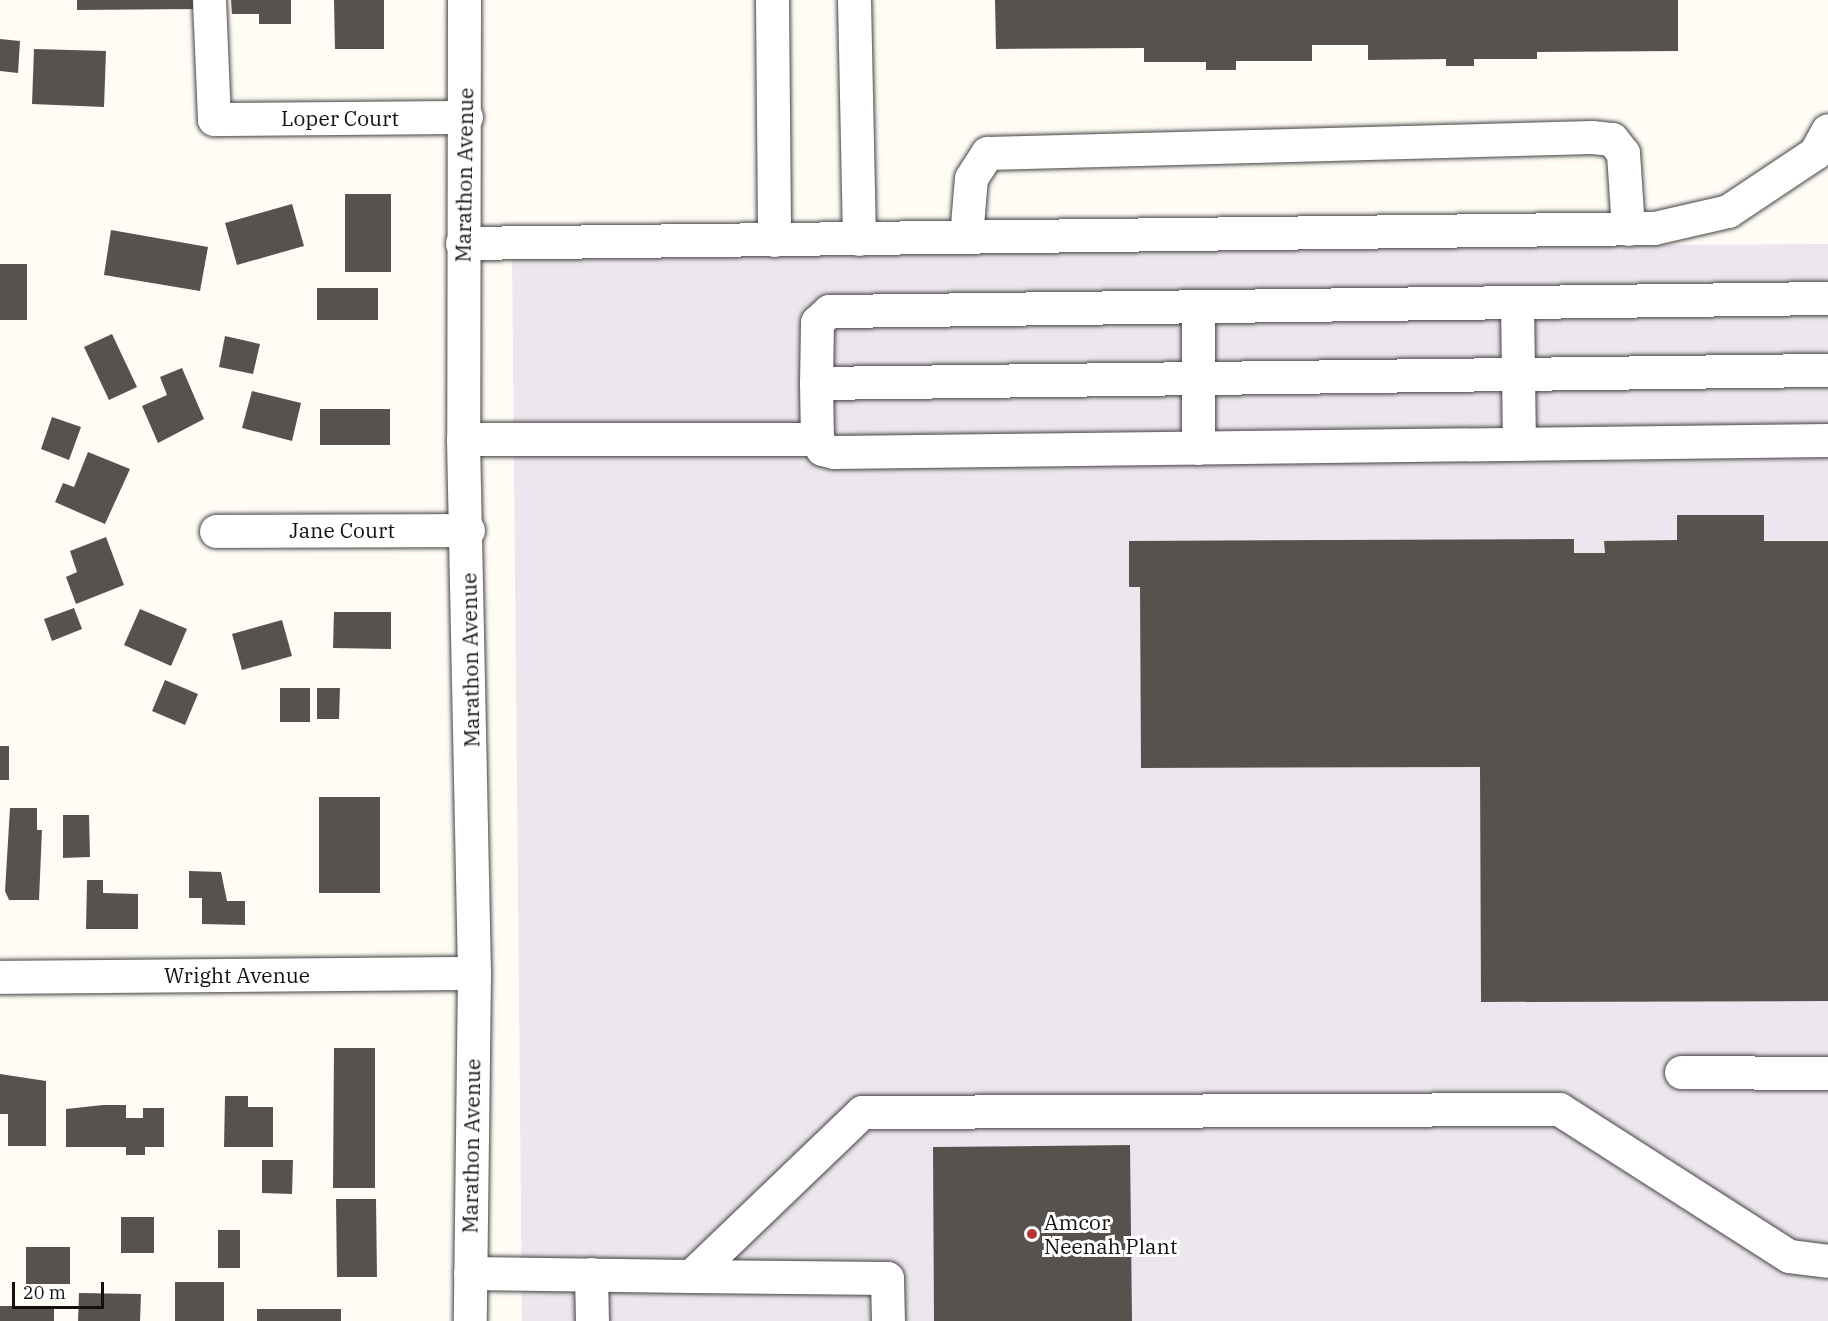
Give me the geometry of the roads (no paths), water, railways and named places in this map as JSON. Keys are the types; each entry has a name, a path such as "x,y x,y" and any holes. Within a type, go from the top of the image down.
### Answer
{"street":[{"name":"Loper Court","path":"209,0 214,119 466,117"},
{"name":"Marathon Avenue","path":"464,0 466,117 462,243 463,439 468,530 474,973 470,1321"},
{"path":"772,0 774,240"},
{"path":"854,0 859,239"},
{"path":"462,243 1628,229 1728,211 1815,153 1828,130"},
{"path":"966,237 971,178 987,153 1592,137 1612,140 1623,153 1628,229"},
{"path":"1828,298 829,311 817,322 816,383 817,439 822,449 834,453 1828,440"},
{"path":"1517,302 1519,444"},
{"path":"1198,306 1198,448"},
{"path":"816,383 1828,370"},
{"path":"463,439 817,439"},
{"name":"Jane Court","path":"216,531 468,530"},
{"name":"Wright Avenue","path":"0,977 474,973"},
{"path":"1681,1072 1828,1073"},
{"path":"692,1276 862,1112 1559,1109 1788,1257 1828,1261"},
{"path":"470,1273 887,1278 888,1321"},
{"path":"591,1274 592,1321"}],"place":[{"name":"Amcor Neenah Plant","path":"1032,1234"}]}
